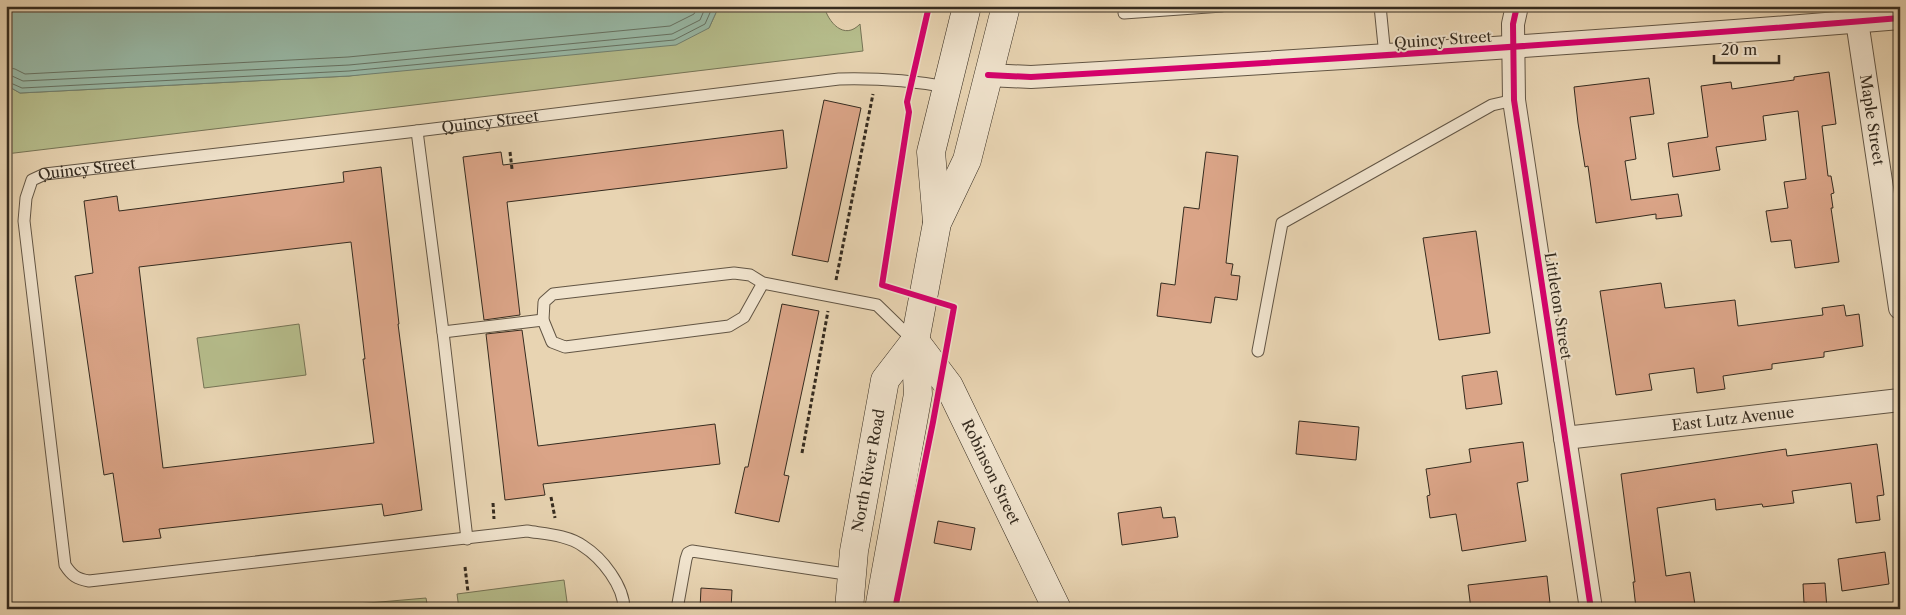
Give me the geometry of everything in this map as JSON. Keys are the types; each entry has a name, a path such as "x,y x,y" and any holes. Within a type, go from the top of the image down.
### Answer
{"main road":[{"name":"North River Road","path":"879,609 918,394 915,341 937,223 932,152 967,6"},
{"name":"North River Road","path":"937,223 967,160 1006,6"},
{"name":"North River Road","path":"849,609 854,552 885,380 915,341"},
{"name":"Robinson Street","path":"915,341 949,386 1058,609"}],"street":[{"name":"Littleton Street","path":"1517,6 1513,48 1514,100 1591,609"},
{"name":"Quincy Street","path":"988,76 1031,77 1513,48 1900,18"},
{"name":"Maple Street","path":"1857,21 1900,308"},
{"name":"East Lutz Avenue","path":"1565,438 1900,400"}],"lane":[{"path":"1124,13 1222,6"},
{"path":"1380,6 1385,56"},
{"name":"Quincy Street","path":"467,538 89,581 77,579 65,565 24,221 26,198 32,180 45,174 839,79 883,78 947,87"},
{"path":"1258,351 1282,223 1492,106 1514,100"},
{"path":"417,131 467,538 528,531 558,536 583,545 606,568 618,585 624,609"},
{"path":"763,283 744,317 729,326 565,347 552,342 543,320 544,302 553,294 734,273 750,275 763,283 877,305 915,341"},
{"path":"443,332 543,320"},
{"path":"678,609 686,559 688,553 692,551 852,576"}],"path":[{"path":"836,280 873,94"},
{"path":"510,152 512,169"},
{"path":"802,453 828,311"},
{"path":"551,496 555,519"},
{"path":"493,503 494,520"},
{"path":"465,567 468,592"}],"green space":[{"path":"719,6 824,6 829,18 843,30 854,29 860,24 863,51 6,154 6,85 20,93 349,76 709,28"},
{"path":"299,324 306,375 204,388 197,338"},
{"path":"564,580 568,609 459,609 457,594"},
{"path":"426,598 428,609 299,609"}],"water":[{"path":"6,6 719,6 709,28 676,45 349,76 20,93 6,85"}],"building":[{"path":"1829,72 1836,124 1822,126 1828,176 1831,176 1834,193 1831,194 1833,208 1831,208 1839,262 1795,268 1791,240 1771,242 1766,211 1788,208 1784,182 1806,179 1798,111 1763,116 1766,140 1716,147 1720,170 1673,177 1668,143 1708,137 1701,86 1731,82 1732,89 1794,80 1794,77"},
{"path":"1649,78 1654,114 1630,117 1636,159 1625,161 1631,200 1678,194 1682,216 1656,219 1656,214 1596,223 1588,166 1585,167 1574,87"},
{"path":"824,100 861,108 828,262 792,255"},
{"path":"783,130 787,168 507,202 520,315 484,320 463,157 501,152 503,165"},
{"path":"1206,152 1238,156 1226,263 1233,264 1231,275 1240,276 1237,300 1215,297 1211,323 1157,316 1161,283 1175,285 1184,207 1199,209"},
{"path":"381,167 398,324 422,510 384,516 382,504 159,529 161,538 123,542 113,473 104,475 75,276 93,273 84,201 117,196 119,211 344,182 343,172","holes":["351,242 365,359 363,359 374,443 163,468 139,267"]},
{"path":"1476,231 1490,333 1439,340 1423,238"},
{"path":"1661,283 1665,308 1735,300 1738,326 1823,315 1822,308 1844,305 1846,316 1859,314 1863,346 1824,352 1824,357 1772,364 1772,369 1723,376 1725,389 1697,393 1694,368 1649,374 1652,390 1616,395 1600,291"},
{"path":"782,304 819,311 784,475 789,476 779,522 735,513 745,467 748,467"},
{"path":"522,330 538,446 715,424 720,464 543,484 545,495 505,500 486,334"},
{"path":"1497,371 1502,404 1466,409 1462,376"},
{"path":"1299,421 1359,427 1356,460 1296,454"},
{"path":"1523,442 1528,481 1517,483 1526,541 1462,551 1456,514 1430,518 1427,496 1430,495 1426,469 1471,462 1469,449"},
{"path":"1877,444 1884,495 1877,496 1880,520 1856,523 1851,483 1792,491 1794,503 1763,507 1762,504 1716,510 1715,499 1657,508 1666,576 1690,572 1695,605 1661,609 1660,604 1636,608 1633,582 1635,582 1621,474 1786,449 1787,456"},
{"path":"1161,507 1163,518 1175,517 1178,537 1122,545 1118,513"},
{"path":"938,521 975,528 971,550 934,543"},
{"path":"1885,552 1889,584 1842,591 1838,559"},
{"path":"1547,576 1550,603 1529,606 1530,609 1471,609 1468,585"},
{"path":"1825,583 1827,609 1807,609 1807,603 1804,603 1803,584"},
{"path":"701,588 732,590 731,609 700,609"}],"cycle path":[{"path":"895,609 954,307 882,285 909,112 907,102 929,6"},
{"path":"1517,6 1513,24 1514,100 1591,609"},
{"path":"988,75 1031,77 1248,64 1574,43 1900,18"}]}
